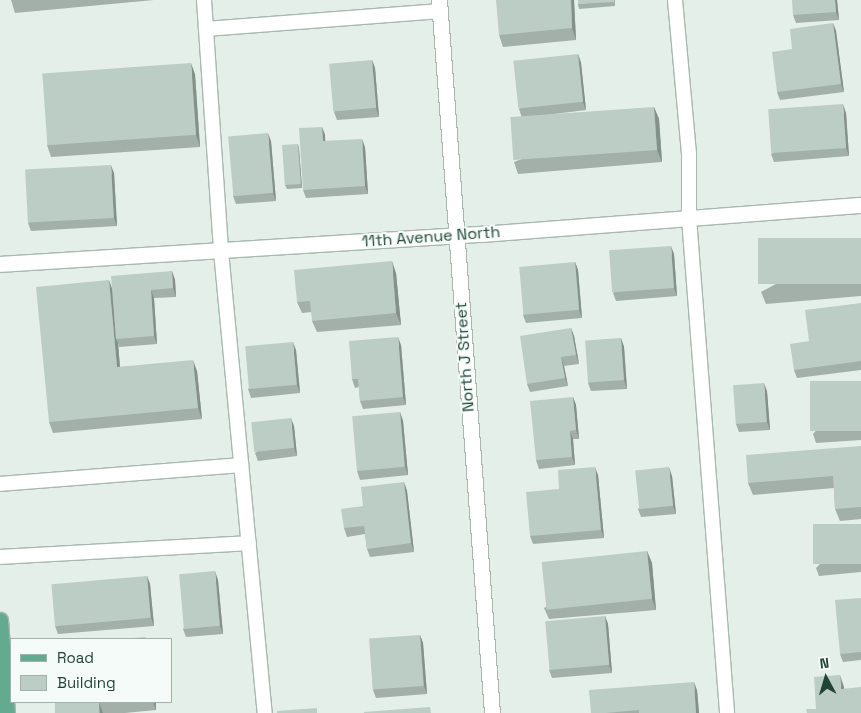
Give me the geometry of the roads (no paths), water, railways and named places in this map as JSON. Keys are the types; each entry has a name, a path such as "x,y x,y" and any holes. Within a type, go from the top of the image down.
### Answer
{"main road":[{"path":"0,620 6,713"}],"street":[{"name":"North J Street","path":"440,6 492,713"},
{"name":"11th Avenue North","path":"0,264 456,236 861,206"}],"lane":[{"path":"204,0 221,251 264,713"},
{"path":"675,0 689,154 689,218 727,713"},
{"path":"206,29 440,6"},
{"path":"0,484 241,465"},
{"path":"0,557 249,543"}]}
